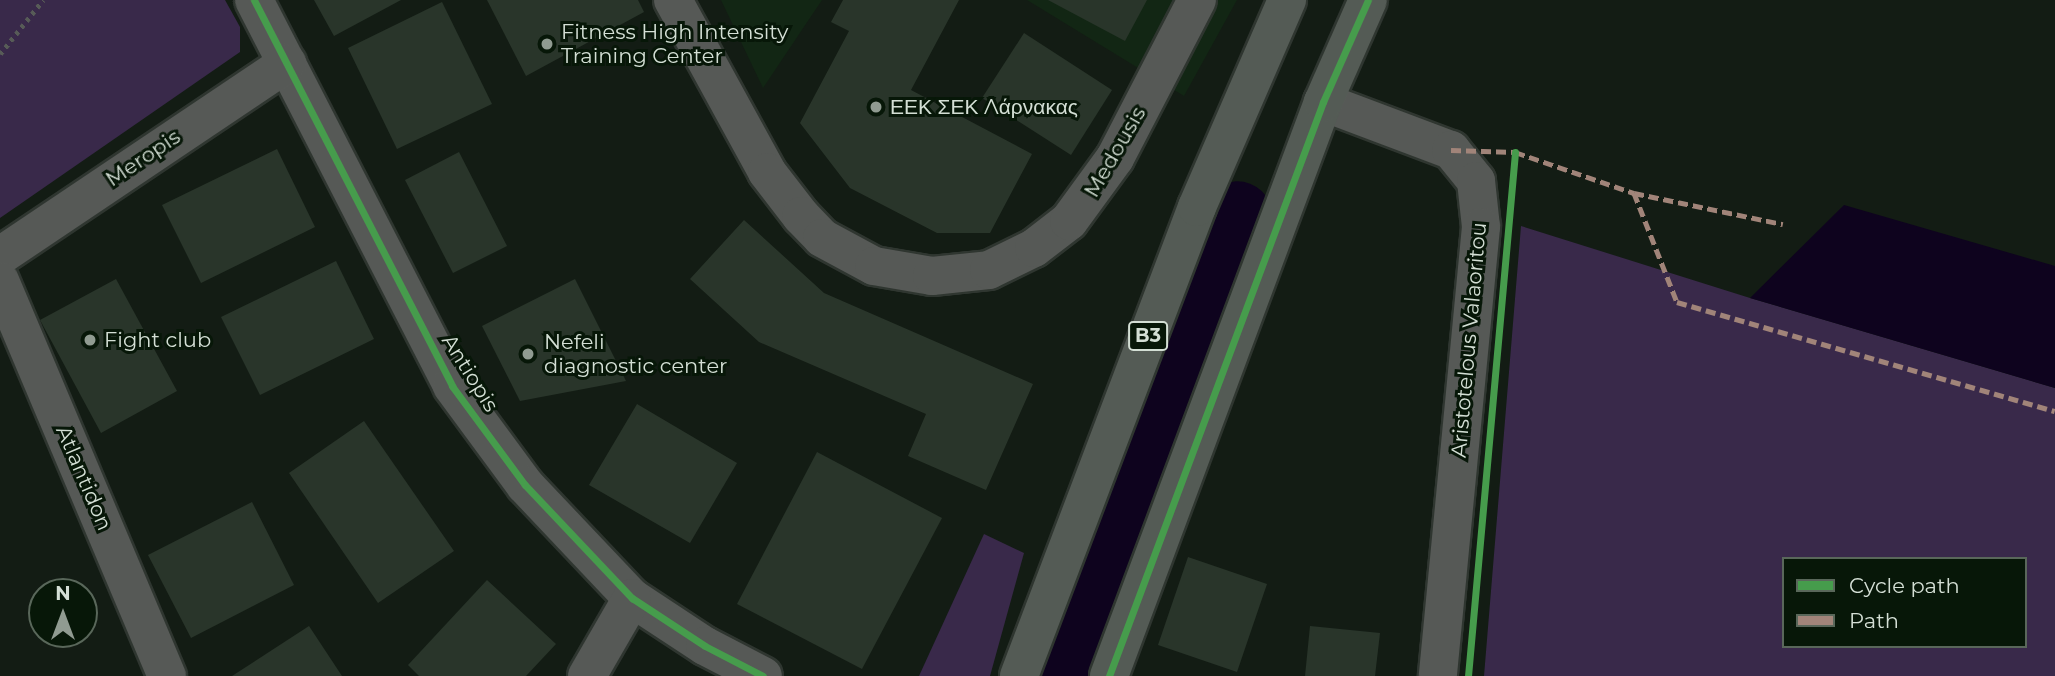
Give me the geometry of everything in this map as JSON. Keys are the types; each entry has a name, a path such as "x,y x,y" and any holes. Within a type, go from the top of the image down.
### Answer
{"main road":[{"name":"B3","path":"1019,676 1197,207 1287,0"},
{"path":"1109,676 1323,102 1368,0"}],"street":[{"name":"Antiopis","path":"254,0 452,386 525,485 632,598 705,646 763,676"},
{"name":"Medousis","path":"673,0 767,172 801,216 822,238 874,266 932,276 989,270 1034,248 1069,221 1115,158 1197,0"},
{"name":"Meropis","path":"0,256 287,62"},
{"name":"Aristotelous Valaoritou","path":"1323,102 1451,150 1476,181 1481,227 1438,676"},
{"name":"Atlantidon","path":"0,281 167,676"},
{"path":"587,676 632,598"}],"path":[{"path":"0,54 43,0"}],"shaded area":[{"path":"0,0 225,0 240,27 240,52 0,218"},
{"path":"721,0 822,0 763,88"},
{"path":"1027,0 1237,0 1184,96"},
{"path":"1844,205 2055,266 2055,388 1750,298"},
{"path":"1521,226 1750,298 2055,388 2055,676 1484,676"},
{"path":"984,534 1024,553 990,676 919,676"}],"building":[{"path":"314,0 401,0 334,36"},
{"name":"Fitness High Intensity Training Center","path":"487,0 638,0 644,12 526,76"},
{"name":"ΕΕΚ ΣΕΚ Λάρνακας","path":"843,0 959,0 911,90 1032,154 990,233 937,233 850,188 800,123 849,31 831,22"},
{"path":"1048,0 1147,0 1125,41"},
{"path":"442,2 492,104 397,149 348,48"},
{"path":"1024,33 1112,90 1071,155 982,98"},
{"path":"277,149 315,227 201,283 162,205"},
{"path":"459,152 507,246 453,273 405,180"},
{"path":"744,220 824,293 1033,384 986,490 908,456 926,414 759,342 690,279"},
{"path":"336,261 374,339 260,395 221,317"},
{"path":"116,279 177,391 101,433 40,320"},
{"path":"575,279 626,381 520,401 482,326"},
{"path":"637,404 737,463 690,543 589,485"},
{"path":"364,421 454,551 378,603 289,473"},
{"path":"817,452 942,518 862,669 737,604"},
{"path":"252,502 294,585 191,638 148,555"},
{"path":"1188,557 1267,584 1237,672 1158,645"},
{"path":"487,580 556,644 526,676 419,676 408,665"},
{"path":"309,626 342,676 232,676"},
{"path":"1310,626 1380,633 1375,676 1305,676"}],"waterway":[{"path":"1062,676 1237,217"}],"marked path":[{"path":"1451,150 1515,152 1634,193 1783,224"},
{"path":"1634,193 1677,302 2055,411"}],"cycle path":[{"path":"254,0 452,386 525,485 632,598 705,646 763,676"},
{"path":"1109,676 1323,102 1368,0"},
{"path":"1468,676 1515,152"}],"place":[{"name":"Fitness High Intensity Training Center","path":"547,44"},
{"name":"ΕΕΚ ΣΕΚ Λάρνακας","path":"876,107"},
{"name":"Fight club","path":"90,340"},
{"name":"Nefeli diagnostic center","path":"528,354"}]}
